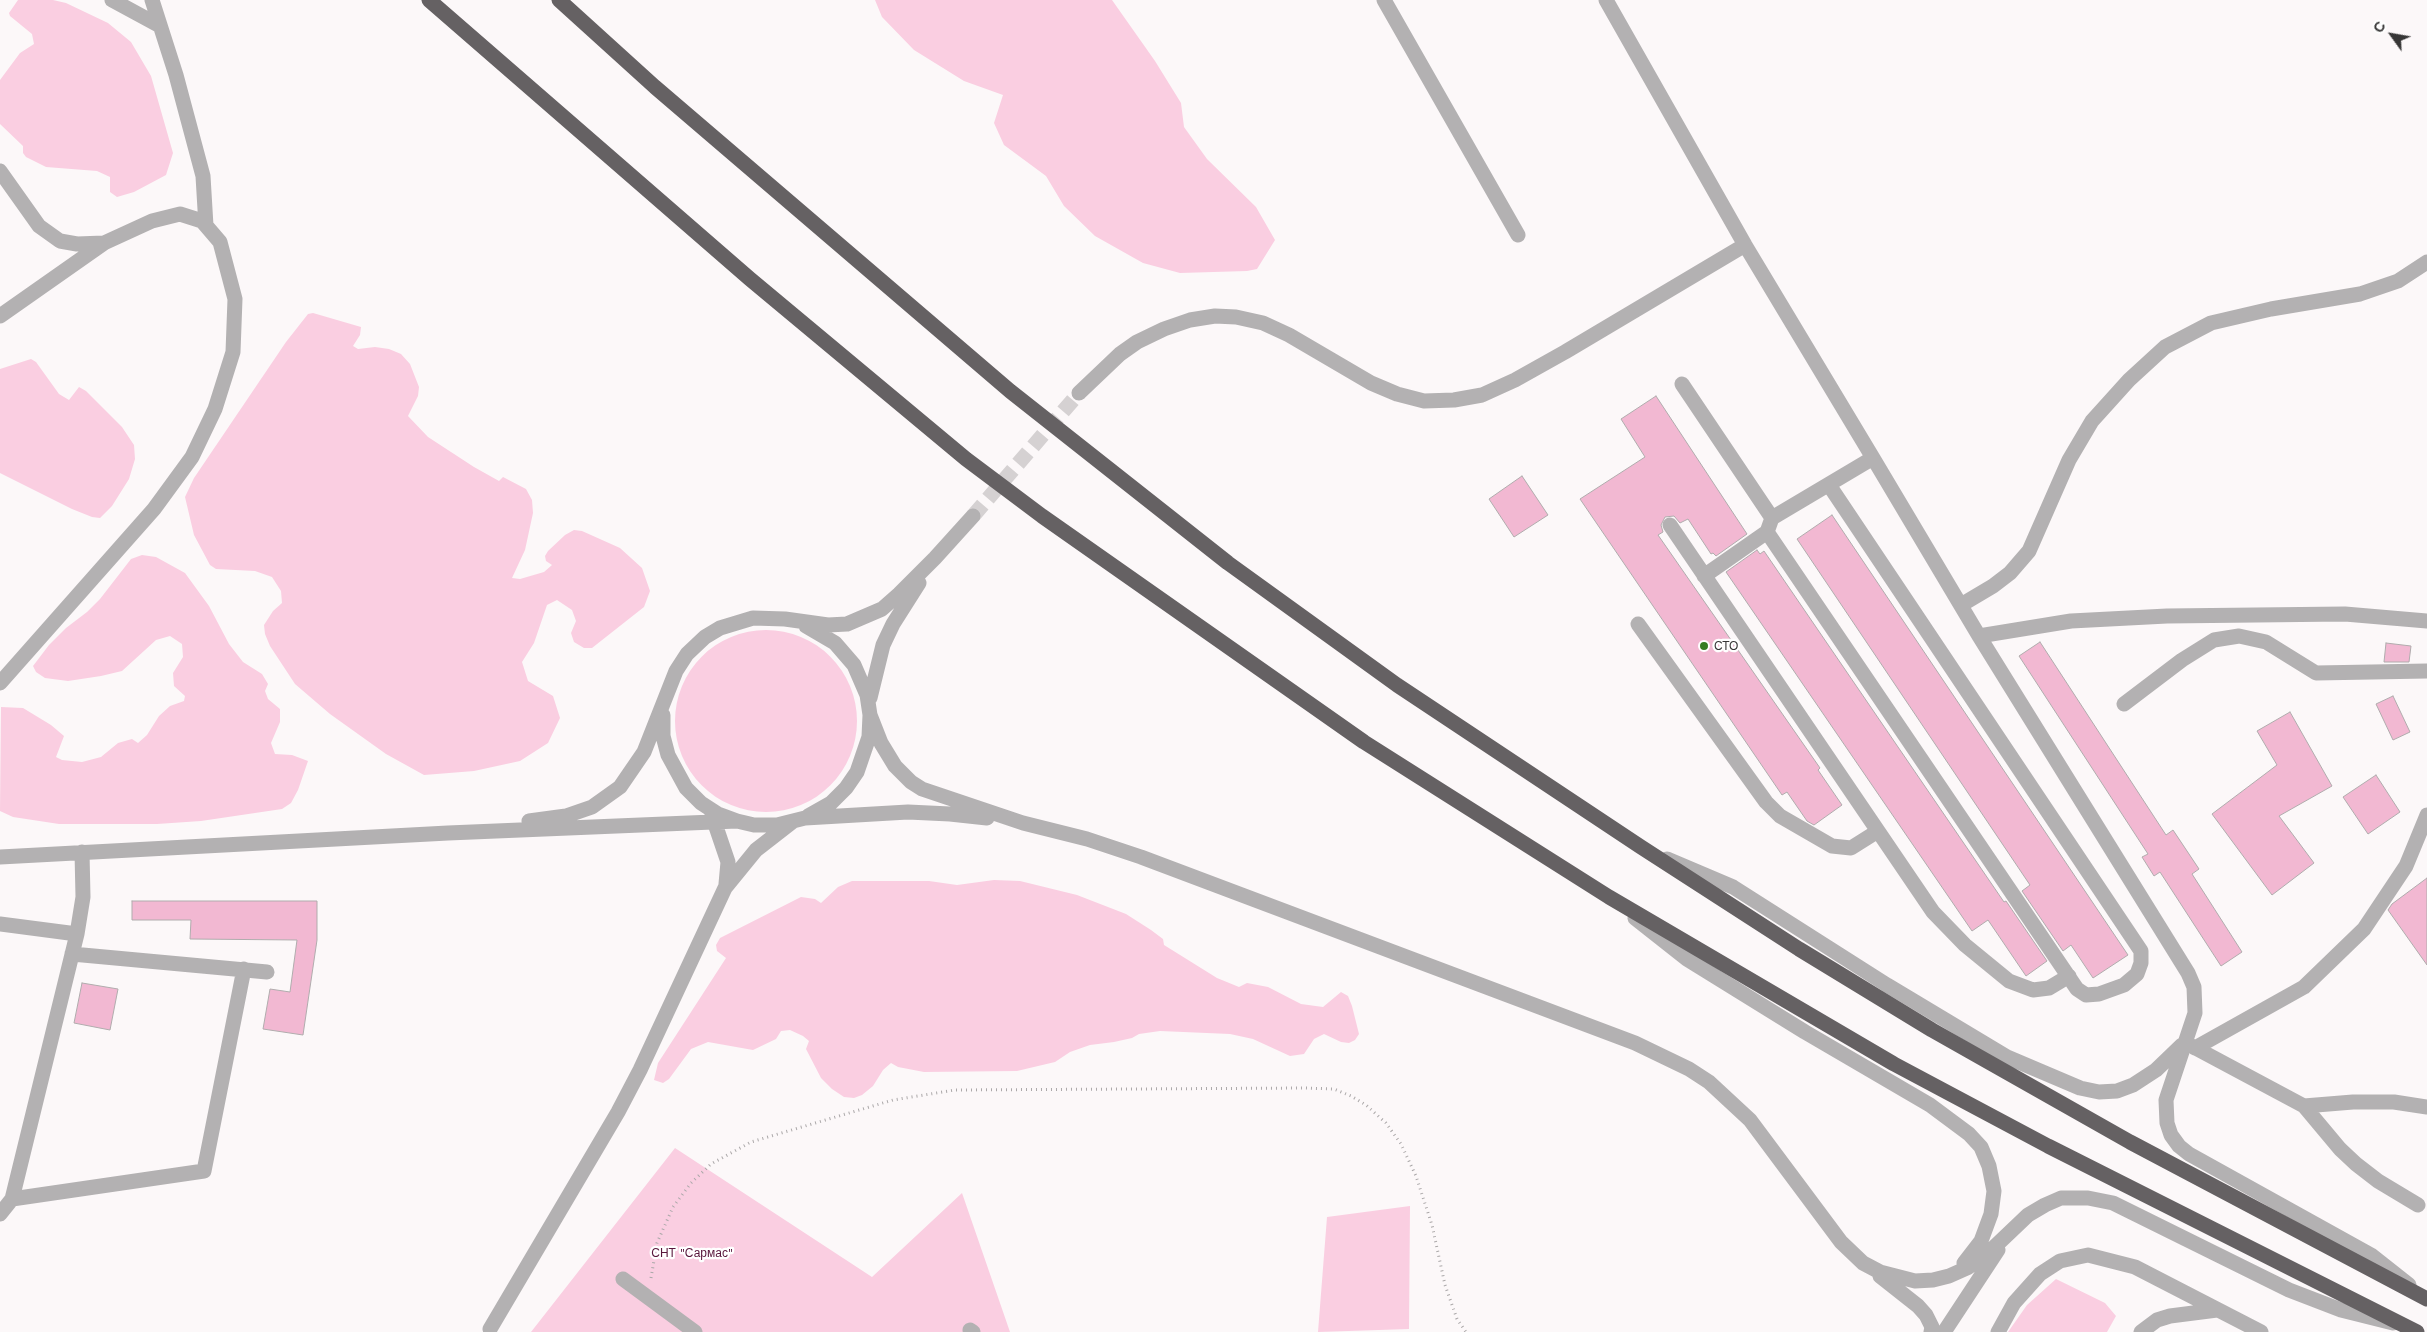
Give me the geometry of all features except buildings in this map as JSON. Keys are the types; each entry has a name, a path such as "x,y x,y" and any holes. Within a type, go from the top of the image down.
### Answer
{"highway":[{"path":"429,0 750,279 981,470 1042,516 1364,742 1609,897 1903,1068 2048,1146 2412,1330"},
{"path":"559,0 655,86 939,331 1087,454 1228,563 1397,685 1641,848 1808,954 2004,1072 2130,1142 2426,1298"}],"street":[{"path":"112,0 160,26"},
{"path":"152,0 203,176 206,226"},
{"path":"1385,0 1518,235"},
{"path":"1606,0 1745,245 1979,636 2188,973 2194,987 2195,1013 2190,1045 2166,1100 2167,1123 2179,1146 2209,1166 2320,1225 2371,1255 2426,1298"},
{"path":"0,171 38,226 60,241 77,244 104,244"},
{"path":"0,316 104,244 152,221 180,214 202,221 220,242 235,299 233,352 215,409 192,457 154,509 0,682"},
{"path":"1079,393 1120,354 1137,342 1164,329 1190,320 1215,316 1236,317 1263,323 1289,335 1371,383 1397,394 1424,401 1454,400 1482,394 1515,380 1565,352 1745,245"},
{"path":"1961,605 1993,586 2010,573 2029,551 2069,460 2092,421 2129,380 2164,347 2211,323 2271,309 2360,294 2398,281 2427,262"},
{"path":"1682,384 1770,525 2068,976 2077,988 2086,995 2099,994 2124,985 2137,974 2141,963 2141,951 1829,485"},
{"path":"1704,576 1770,525 1873,458"},
{"path":"448,833 566,816 592,808 620,787 644,752 676,671 687,654 705,637 720,628 753,618 785,619 828,625 846,624 882,609 935,558 973,516"},
{"path":"1670,525 1933,912 1965,945 2009,981 2033,990 2049,988 2068,976"},
{"path":"725,888 756,850 798,820 831,803 846,788 857,772 869,737 871,688 883,645 893,624 935,558"},
{"path":"1979,636 2071,621 2167,616 2345,614 2427,621"},
{"path":"785,619 816,630 844,652 863,682 870,710 888,755 895,766 911,782 944,798 1023,823 1087,839 1141,857 1635,1043 1689,1068 1730,1100 1750,1120 1841,1242 1863,1263 1918,1306 1926,1315 1932,1327 1931,1332"},
{"path":"1638,624 1766,802 1780,816 1832,846 1851,848 1878,831"},
{"path":"2124,704 2182,660 2214,640 2239,636 2266,642 2316,673 2427,671"},
{"path":"667,691 663,712 663,736 668,755 686,788 702,803 718,814 736,821 754,825 777,825 798,820 908,812 950,814 1023,823"},
{"path":"490,1329 618,1112 640,1070 725,888 729,874 728,862 715,822 702,803"},
{"path":"1641,848 1732,888 2007,1057 2047,1076 2080,1088 2099,1092 2117,1091 2133,1085 2190,1045 2304,987 2364,929 2406,866 2427,815"},
{"path":"0,857 448,833 736,821"},
{"path":"2406,866 2427,847"},
{"path":"0,1214 12,1199 77,934 83,897 82,852"},
{"path":"1609,897 1687,960 1930,1105 1969,1134 1981,1147 1989,1166 1994,1191 1991,1214 1981,1241 1969,1260 1949,1276"},
{"path":"0,924 77,934"},
{"path":"72,954 267,972"},
{"path":"12,1199 204,1171 244,970"},
{"path":"2190,1045 2304,1106 2340,1149 2356,1164 2378,1181 2418,1204"},
{"path":"2304,1106 2353,1102 2394,1102 2427,1107"},
{"path":"1863,1263 1894,1277 1915,1281 1933,1280 1949,1276 1967,1268 1980,1259 2028,1215 2045,1205 2061,1198 2088,1198 2113,1203 2289,1290 2340,1310 2412,1330"},
{"path":"1944,1332 2008,1234"},
{"path":"1998,1332 2014,1303 2040,1274 2060,1261 2088,1255 2136,1267 2261,1332"},
{"path":"623,1279 696,1332"},
{"path":"2141,1332 2157,1320 2170,1316 2217,1310"}],"path":[{"path":"648,1298 658,1244 673,1207 691,1182 711,1164 751,1142 893,1100 955,1090 1334,1089 1366,1105 1386,1123 1401,1144 1416,1176 1432,1225 1451,1302 1457,1319 1466,1332"}],"green space":[{"path":"18,0 53,0 66,3 108,23 131,42 151,76 173,153 166,175 134,192 117,197 110,192 110,177 97,171 46,167 26,157 23,153 23,146 0,124 0,80 20,53 34,44 32,34 10,16 9,13"},
{"path":"875,0 1112,0 1155,61 1181,103 1184,127 1207,159 1256,207 1275,240 1257,269 1180,273 1143,263 1095,236 1064,206 1046,176 1004,145 994,123 1003,95 964,81 914,50 882,17"},
{"path":"313,313 361,327 360,335 353,346 358,349 375,347 389,349 401,354 410,364 419,387 418,396 408,416 428,437 474,467 499,481 503,477 526,489 532,500 533,513 525,550 512,578 520,579 544,572 552,565 546,561 545,556 548,551 565,535 574,530 582,531 620,548 642,568 650,591 644,607 592,648 584,648 574,642 571,633 576,621 572,610 557,600 547,605 534,643 522,662 528,681 553,696 560,718 548,743 520,761 474,771 424,775 386,754 330,714 295,684 270,646 265,634 264,625 273,611 282,603 281,591 272,577 255,571 216,569 210,565 194,535 185,497 194,478 286,342 308,314"},
{"path":"31,359 36,362 59,394 69,400 79,387 86,391 122,427 134,445 135,459 129,479 112,506 100,518 72,509 0,473 0,369"},
{"path":"142,555 156,557 185,573 209,606 229,644 243,662 262,674 268,684 265,691 268,699 280,709 280,722 271,743 275,754 292,755 308,761 298,790 291,803 282,809 201,821 157,824 59,824 13,817 0,811 1,707 23,708 51,725 64,736 56,757 62,760 82,762 101,757 118,743 132,739 138,743 147,735 159,716 170,706 184,701 185,696 174,686 173,673 183,657 182,644 170,636 156,640 122,671 101,676 68,681 45,678 36,672 33,666 49,645 66,628 100,599 131,559"},
{"path":"775,630 784,631 809,640 831,656 847,678 856,703 856,739 847,764 831,786 809,802 793,808 775,812 757,812 748,811 723,802 708,792 695,779 685,764 676,739 675,712 676,703 685,678 695,663 708,650 723,640 748,631"},
{"path":"994,880 1020,881 1077,895 1126,914 1163,939 1164,945 1217,978 1239,987 1247,983 1268,987 1301,1004 1323,1007 1341,992 1348,996 1359,1034 1355,1040 1349,1043 1341,1042 1324,1034 1314,1039 1304,1054 1290,1056 1253,1039 1230,1034 1160,1031 1139,1034 1132,1038 1114,1042 1090,1045 1070,1052 1055,1062 1017,1071 924,1072 898,1067 891,1063 883,1070 873,1086 862,1095 854,1098 844,1097 821,1078 806,1049 809,1041 790,1030 781,1031 776,1039 753,1050 708,1042 691,1049 669,1079 663,1083 654,1080 658,1063 726,958 717,951 716,945 720,938 801,897 815,899 821,903 838,887 852,881 929,881 957,885"},
{"name":"СНТ \"Сармас\"","path":"675,1148 872,1277 962,1193 1010,1332 531,1332"},
{"path":"1410,1206 1409,1329 1318,1332 1327,1217"},
{"path":"2056,1279 2105,1303 2116,1316 2107,1332 2008,1332 2027,1305"}],"tunnel":[{"path":"973,516 1079,393"}],"place":[{"name":"СТО","path":"1704,646"}]}
